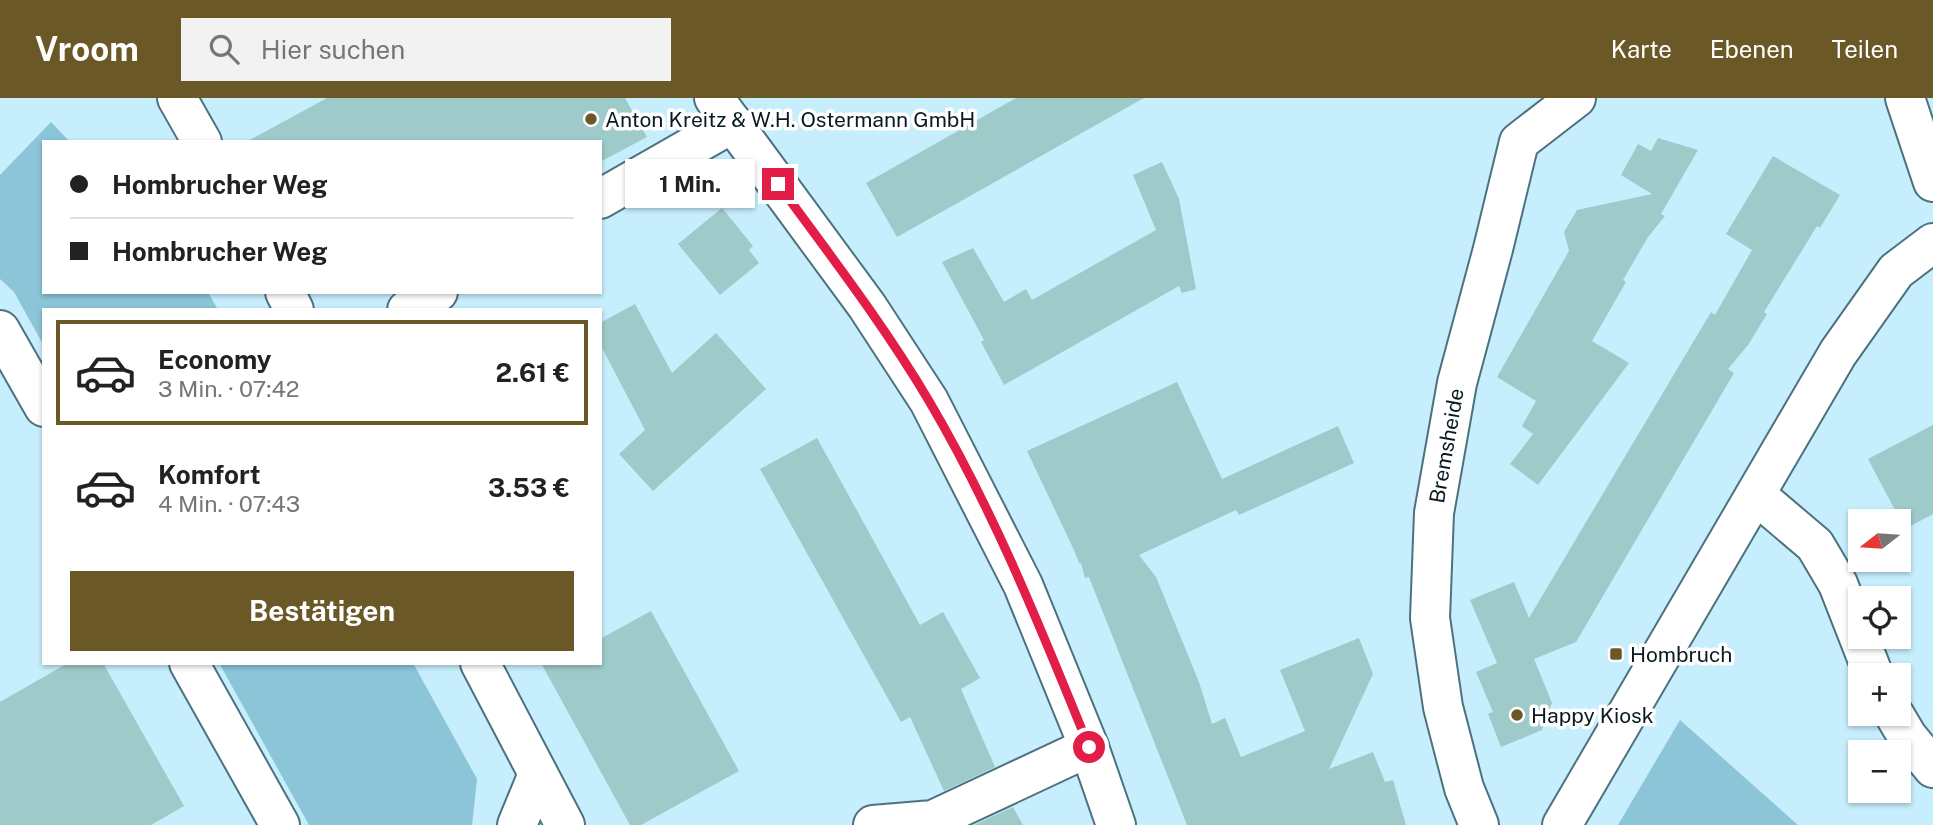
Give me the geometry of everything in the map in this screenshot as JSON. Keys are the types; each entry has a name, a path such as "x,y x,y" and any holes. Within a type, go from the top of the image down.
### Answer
{"street":[{"path":"177,98 201,140"},
{"name":"Bremsheide","path":"1479,825 1464,788 1443,707 1430,618 1434,513 1457,383 1518,142 1576,98"},
{"path":"1905,98 1933,182"},
{"path":"602,198 724,110 867,306 929,401 1023,585 1089,747 1116,825"},
{"path":"1562,825 1838,353 1896,271 1933,243"},
{"path":"410,308 435,294"},
{"path":"0,330 42,404"},
{"path":"1756,495 1815,545 1838,584 1869,663"},
{"path":"190,665 280,825"},
{"path":"481,665 565,825"},
{"path":"1901,726 1933,768"},
{"path":"873,825 933,820 1089,747"},
{"path":"517,825 538,774"}],"shaded area":[{"path":"51,122 68,140 42,140 42,294 209,294 217,308 42,308 42,342 14,292 0,279 0,175"},
{"path":"220,665 414,665 477,779 472,825 309,825"},
{"path":"1680,720 1798,825 1618,825"}],"building":[{"path":"327,98 625,98 647,137 602,161 602,140 250,140"},
{"path":"1016,98 1144,98 897,237 866,183"},
{"path":"1658,138 1698,150 1661,214 1665,216 1648,237 1592,341 1629,363 1538,485 1510,464 1533,434 1522,426 1536,401 1497,377 1569,251 1564,232 1577,210 1652,194 1621,175 1638,144 1651,151"},
{"path":"1773,156 1840,195 1820,228 1817,226 1764,312 1767,314 1748,345 1728,369 1734,373 1576,642 1534,659 1552,703 1542,730 1501,747 1488,714 1493,712 1476,672 1497,663 1470,600 1514,582 1529,618 1711,312 1715,315 1752,250 1726,234"},
{"path":"1162,162 1179,199 1196,289 1182,293 1179,286 1004,385 981,342 984,340 942,262 973,248 1004,302 1026,289 1032,300 1156,230 1133,175"},
{"path":"722,208 753,246 749,250 759,263 720,295 678,244"},
{"path":"635,304 672,373 716,333 766,389 653,491 619,454 645,430 602,348 602,322"},
{"path":"1177,382 1222,479 1338,426 1354,463 1239,515 1236,510 1139,555 1156,577 1199,682 1212,724 1225,718 1241,757 1305,731 1280,670 1359,638 1373,674 1329,769 1373,752 1385,782 1393,780 1406,825 1187,825 1089,577 1085,578 1081,563 1027,451"},
{"path":"1933,425 1933,514 1911,526 1911,509 1894,509 1868,459"},
{"path":"817,438 920,625 943,612 980,678 961,689 995,767 944,791 910,717 901,722 760,469"},
{"path":"651,611 739,771 641,825 630,825 542,665 602,665 602,638"},
{"path":"65,665 104,665 184,806 151,825 0,825 0,702"},
{"path":"1013,807 1023,825 974,825"}],"place":[{"name":"Anton Kreitz & W.H. Ostermann GmbH","path":"591,119"},
{"name":"Hombruch","path":"1616,654"},
{"name":"Happy Kiosk","path":"1517,715"}],"route":[{"path":"778,184 867,306 929,401 1023,585 1089,747"}]}
